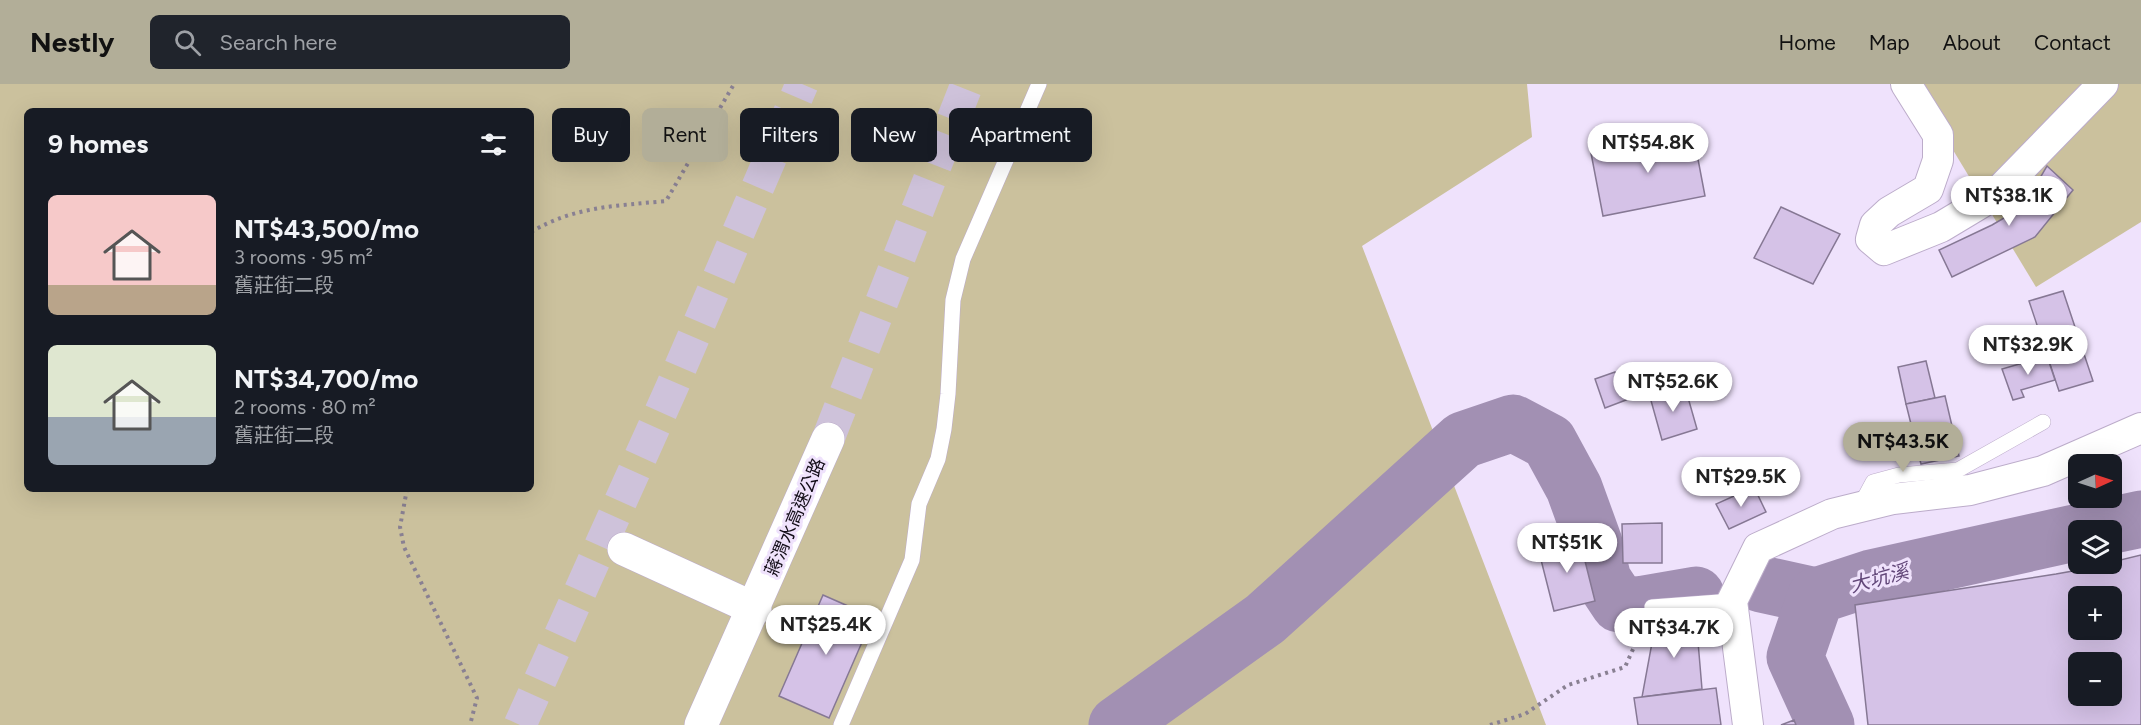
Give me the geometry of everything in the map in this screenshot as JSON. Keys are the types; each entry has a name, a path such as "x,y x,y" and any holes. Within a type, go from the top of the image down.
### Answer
{"highway":[{"name":"蔣渭水高速公路","path":"701,725 755,609 828,439"},
{"path":"624,549 755,609"}],"street":[{"path":"1906,84 1938,135 1938,160 1928,189 1889,212 1875,225 1871,239 1884,250 1941,227 1996,194 2103,84"},
{"path":"1748,725 1732,601 1758,548 1832,514 1893,499 1970,490 2043,471 2141,428"}],"lane":[{"path":"841,725 912,560 919,504 938,459 944,429 953,300 963,259 1039,84"},
{"path":"1859,508 1873,482 1899,475 1958,470 2043,422"},
{"path":"1652,608 1732,601"}],"path":[{"path":"534,230 550,221 577,211 666,201 734,84"},
{"path":"406,492 400,527 404,547 477,698 470,725"},
{"path":"1490,725 1525,714 1568,685 1625,667 1652,608"}],"shaded area":[{"path":"0,84 1527,84 1532,137 1362,246 1546,725 0,725"},
{"path":"1913,84 2141,84 2141,222 2036,287"}],"building":[{"path":"1693,133 1705,196 1603,216 1591,153"},
{"path":"2047,166 2073,190 2035,237 1952,277 1939,250 1992,225 2023,207"},
{"path":"1781,207 1840,234 1813,284 1754,258"},
{"path":"2063,291 2093,381 2059,391 2029,301"},
{"path":"2047,356 2055,380 2021,390 2024,397 2013,400 2002,369"},
{"path":"1926,361 1935,398 1906,404 1898,367"},
{"path":"1615,372 1626,400 1605,408 1595,379"},
{"path":"1685,387 1697,429 1662,440 1650,397"},
{"path":"1945,396 1959,456 1921,464 1906,404"},
{"path":"1754,487 1766,512 1729,529 1716,504"},
{"path":"1662,523 1662,563 1623,563 1622,524"},
{"path":"1579,537 1595,601 1554,611 1538,548"},
{"path":"2141,555 2141,725 1868,725 1855,605 2068,572 2068,574 2122,574 2122,560"},
{"path":"823,595 873,617 829,718 779,696"},
{"path":"1696,618 1702,689 1642,697 1656,621"},
{"path":"1716,688 1721,725 1638,725 1634,698"},
{"path":"1794,720 1796,725 1781,725"}],"waterway":[{"path":"1117,725 1265,619 1463,440 1513,423 1549,442 1574,488 1594,543 1603,580 1619,604 1638,605 1696,595"},
{"name":"大坑溪","path":"2122,523 2141,519"},
{"name":"大坑溪","path":"1826,725 1795,657 1816,596 1871,578 2068,534"},
{"path":"1761,584 1816,596"}],"tunnel":[{"path":"520,725 672,387 802,84"},
{"path":"828,439 967,84"}]}
